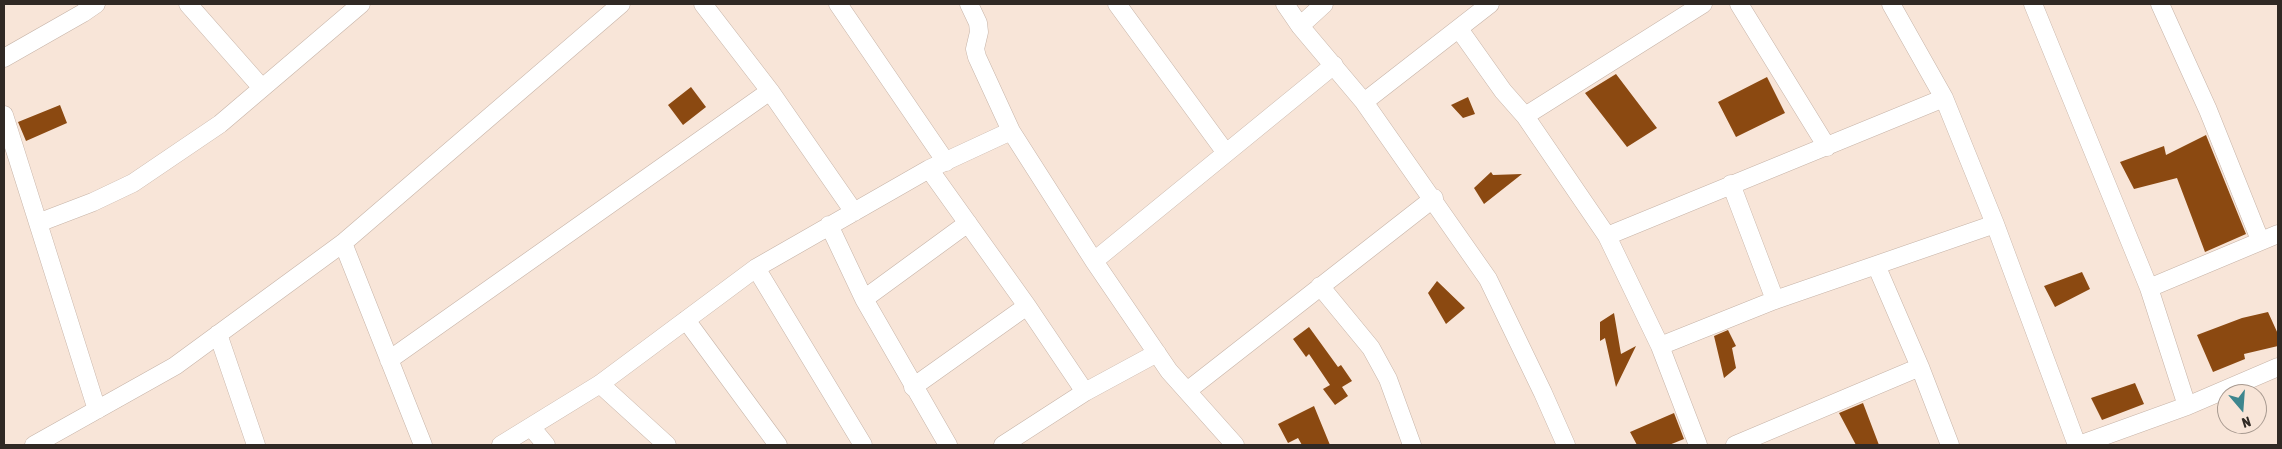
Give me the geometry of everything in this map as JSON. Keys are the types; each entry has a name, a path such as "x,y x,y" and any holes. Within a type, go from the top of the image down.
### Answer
{"street":[{"path":"4,58 84,13 96,4"},
{"path":"188,4 262,88"},
{"path":"38,223 94,202 133,183 220,124 361,4"},
{"path":"34,445 175,366 343,243 621,4"},
{"path":"703,4 770,91 854,212"},
{"path":"838,4 946,162"},
{"path":"969,4 978,23 979,32 975,43 977,57 1011,131 1094,261 1169,371 1235,445"},
{"path":"1117,4 1226,153"},
{"path":"1285,4 1300,26 1364,102 1434,198 1488,279 1566,445"},
{"path":"1300,26 1324,4"},
{"path":"1364,102 1490,4"},
{"path":"1525,116 1703,4"},
{"path":"1739,4 1827,147"},
{"path":"1890,4 1944,98 1995,224 2078,445 2187,406 2278,367"},
{"path":"2033,4 2149,288 2187,406"},
{"path":"2160,4 2208,110 2260,240"},
{"path":"1458,29 1503,91 1525,116 1607,236 1660,346 1698,445"},
{"path":"1094,261 1334,65"},
{"path":"389,360 770,91"},
{"path":"1607,236 1944,98"},
{"path":"4,115 97,410"},
{"path":"502,445 600,384 756,268 929,169 1011,131"},
{"path":"929,169 1027,306 1085,392"},
{"path":"1731,184 1775,300"},
{"path":"1187,391 1434,198"},
{"path":"864,299 968,223"},
{"path":"1660,346 1775,300 1995,224"},
{"path":"829,225 864,299 948,445"},
{"path":"2149,288 2278,234"},
{"path":"343,243 423,445"},
{"path":"1876,265 1920,366 1950,445"},
{"path":"756,268 863,445"},
{"path":"1320,286 1371,348 1388,379 1412,445"},
{"path":"913,387 1027,306"},
{"path":"686,320 778,445"},
{"path":"218,334 256,445"},
{"path":"1003,445 1085,392 1157,353"},
{"path":"1735,445 1920,366"},
{"path":"600,384 667,445"},
{"path":"531,426 546,445"}],"building":[{"path":"1616,74 1657,128 1627,147 1585,93"},
{"path":"1767,77 1785,113 1736,137 1718,102"},
{"path":"691,87 706,107 683,125 668,105"},
{"path":"1468,97 1475,114 1463,118 1451,105"},
{"path":"60,105 67,123 26,141 18,122"},
{"path":"2206,135 2246,234 2205,252 2177,178 2134,189 2120,162 2164,146 2166,155"},
{"path":"1491,172 1493,175 1522,174 1484,204 1474,188"},
{"path":"2082,272 2090,289 2055,307 2044,286"},
{"path":"1437,281 1465,308 1446,324 1428,293"},
{"path":"2268,312 2278,334 2278,346 2244,354 2245,359 2213,372 2197,335 2242,318"},
{"path":"1614,313 1621,354 1636,346 1616,387 1605,338 1600,341 1600,322"},
{"path":"1309,327 1338,367 1341,365 1352,381 1342,387 1348,396 1335,405 1323,389 1330,385 1309,354 1306,357 1293,339"},
{"path":"1728,330 1736,346 1732,348 1736,368 1724,378 1714,336"},
{"path":"2135,383 2144,404 2102,420 2091,398"},
{"path":"1863,403 1879,445 1856,445 1839,413"},
{"path":"1314,406 1330,445 1302,445 1298,438 1288,443 1278,424"},
{"path":"1674,413 1684,439 1669,445 1637,445 1630,432"}]}
